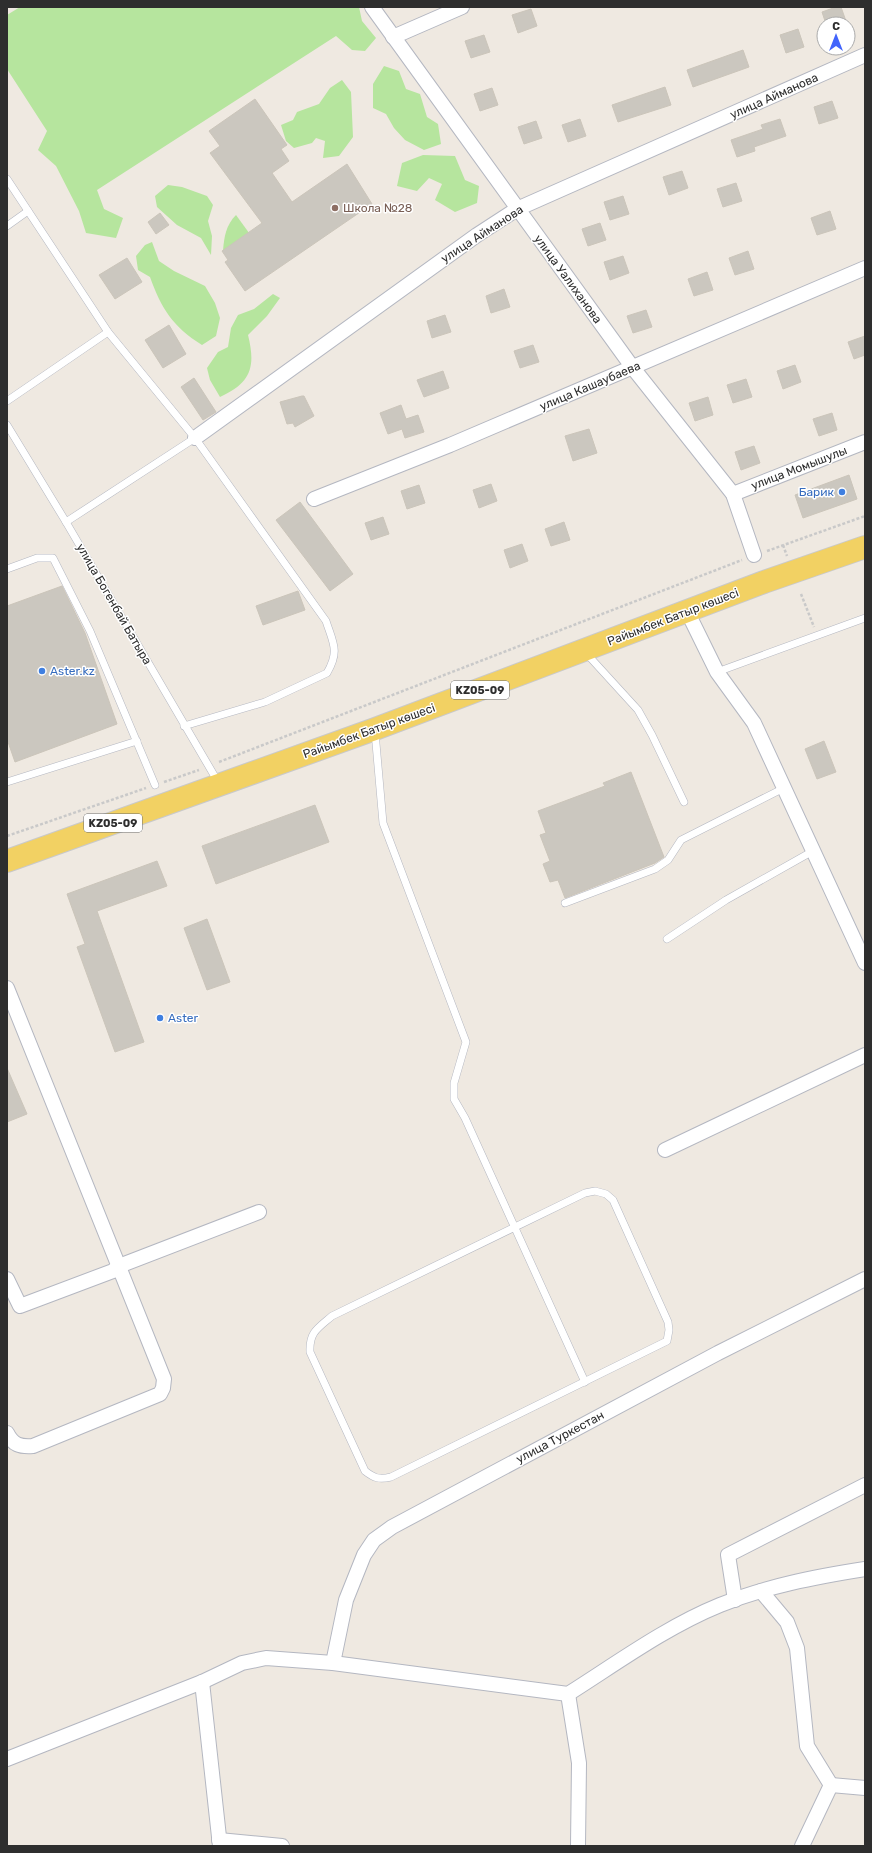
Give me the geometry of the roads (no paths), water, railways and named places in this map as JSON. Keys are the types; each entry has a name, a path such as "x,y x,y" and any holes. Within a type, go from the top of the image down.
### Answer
{"main road":[{"name":"Райымбек Батыр көшесі","path":"7,861 214,775 375,729 585,651 687,611 865,547"}],"street":[{"name":"улица Уалиханова","path":"372,7 633,368 732,494 754,555"},
{"path":"393,37 462,7"},
{"name":"улица Айманова","path":"196,438 477,235 517,209 865,55"},
{"name":"улица Кашаубаева","path":"314,499 450,445 865,268"},
{"name":"улица Момышулы","path":"732,494 865,442"},
{"path":"687,611 717,672 754,723 865,963"},
{"path":"7,988 164,1379 163,1388 160,1394 33,1446 22,1447 11,1442 7,1433"},
{"path":"665,1150 865,1055"},
{"path":"7,1279 20,1306 113,1271 119,1266 259,1212"},
{"name":"улица Туркестан","path":"333,1663 346,1600 364,1555 374,1540 392,1528 718,1353 865,1279"},
{"path":"734,1600 728,1555 865,1485"},
{"path":"7,1759 202,1682 242,1663 266,1658 333,1663 568,1694 669,1630 734,1600 801,1580 865,1569"},
{"path":"761,1591 787,1622 797,1648 807,1746 831,1785"},
{"path":"202,1682 220,1843 282,1846"},
{"path":"568,1694 579,1763 578,1846"},
{"path":"831,1785 865,1788"},
{"path":"802,1846 831,1785"}],"lane":[{"path":"7,179 108,332 196,438 326,621 336,652 327,673 265,702 184,726"},
{"path":"7,226 28,212"},
{"path":"7,401 108,332"},
{"name":"улица Богенбай Батыра","path":"7,425 66,522 214,775"},
{"path":"66,522 196,438"},
{"path":"7,569 37,558 53,558 90,631 155,785"},
{"path":"717,672 865,618"},
{"path":"585,651 638,710 652,735 684,802"},
{"path":"375,729 383,822 466,1042 454,1083 454,1100 515,1228 585,1382"},
{"path":"7,782 137,741"},
{"path":"565,903 655,869 668,860 681,840 784,788"},
{"path":"667,939 726,900 813,851"},
{"path":"595,1191 606,1194 613,1200 668,1322 669,1330 667,1341 391,1477 381,1479 373,1477 365,1471 310,1352 310,1342 314,1331 332,1316 515,1228 585,1193 595,1191"}],"place":[{"name":"Школа №28","path":"335,208"},
{"name":"Барик","path":"842,492"},
{"name":"Aster.kz","path":"42,671"},
{"name":"Aster","path":"160,1018"}]}
